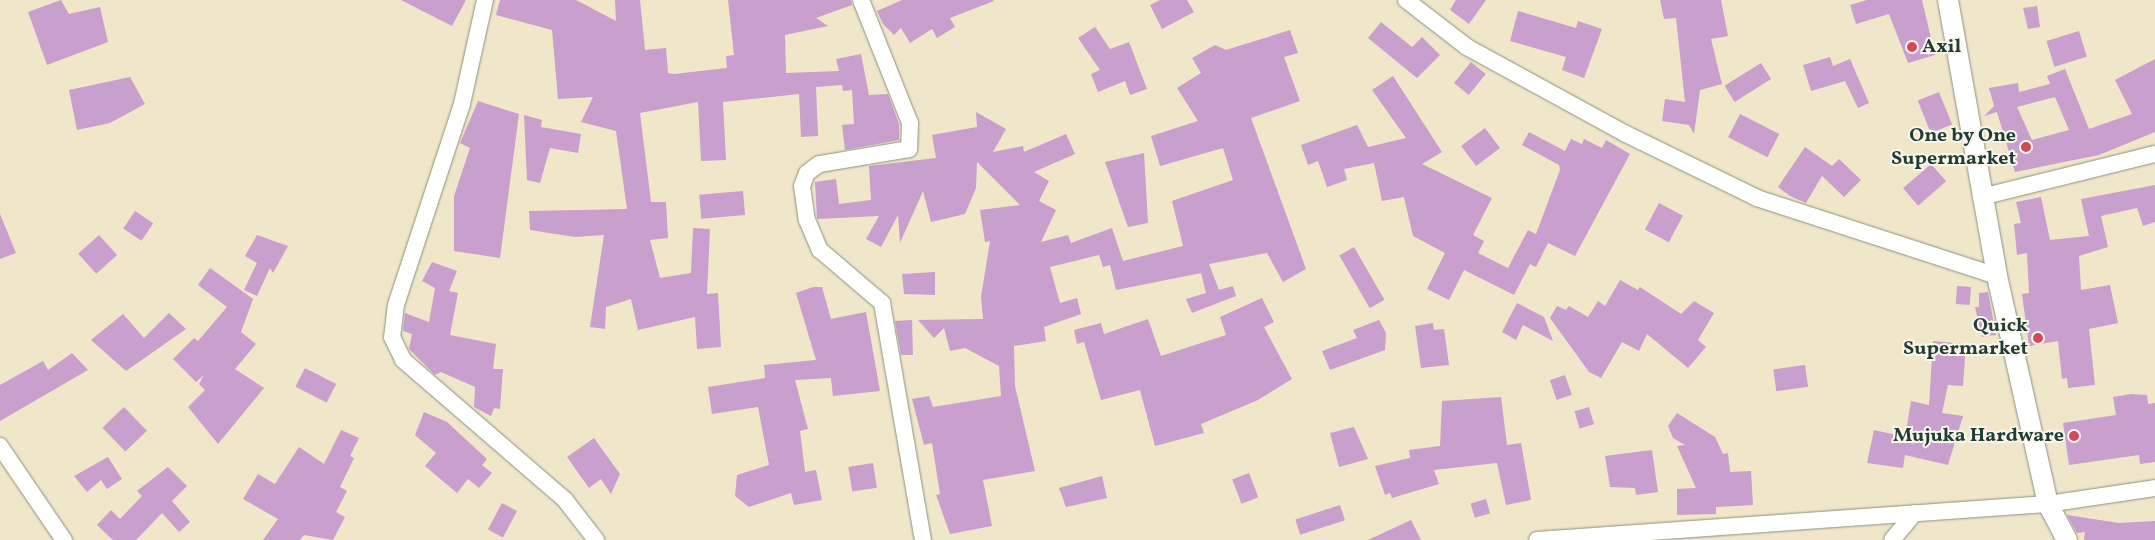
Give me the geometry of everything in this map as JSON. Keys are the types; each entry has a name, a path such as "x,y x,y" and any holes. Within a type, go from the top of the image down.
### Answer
{"street":[{"path":"485,0 462,104 396,305 392,337 403,360 565,500 596,540"},
{"path":"861,0 910,123 909,149 819,164 807,173 802,186 807,220 820,250 882,303 923,540"},
{"path":"1406,0 1467,47 1626,134 1756,198 1997,276"},
{"path":"1948,0 1981,197 1997,276 2048,504 2067,540"},
{"path":"1981,197 2155,154"},
{"path":"0,446 64,540"},
{"path":"1537,540 2048,504 2155,488"},
{"path":"1892,540 1915,513"}],"building":[{"path":"61,0 69,14 100,7 108,42 47,65 28,12"},
{"path":"401,0 466,0 452,26"},
{"path":"500,0 576,0 616,21 615,0 640,0 645,50 666,48 668,73 674,74 727,68 726,56 734,55 728,0 851,0 852,5 816,18 828,26 785,35 786,73 839,71 836,59 861,54 869,95 888,94 899,124 899,140 845,150 842,125 854,124 852,90 843,91 842,85 816,87 818,136 801,137 799,94 723,102 726,160 701,161 698,102 640,113 651,202 666,202 668,238 650,240 660,278 691,273 693,228 710,229 707,294 718,293 721,347 697,349 695,317 638,330 631,299 606,307 605,329 590,327 604,235 575,237 530,230 529,211 627,209 616,131 581,122 593,97 558,99 552,30 496,15"},
{"path":"902,0 994,1 950,18 955,27 937,38 932,29 910,43 901,28 894,35 883,24 877,11"},
{"path":"1160,0 1187,0 1194,12 1162,29 1150,5"},
{"path":"1456,0 1486,0 1469,24 1450,10"},
{"path":"1660,0 1721,0 1728,36 1711,39 1722,84 1700,90 1694,134 1689,125 1662,121 1665,99 1685,102 1676,18 1664,19"},
{"path":"1867,0 1922,0 1935,55 1908,63 1889,14 1856,24 1850,5"},
{"path":"2037,6 2040,27 2028,29 2023,8"},
{"path":"1518,11 1576,28 1578,21 1602,29 1584,78 1562,70 1566,57 1510,41"},
{"path":"1381,22 1412,47 1422,37 1440,55 1417,78 1368,38"},
{"path":"1095,27 1110,49 1129,42 1147,89 1130,95 1125,81 1098,92 1091,74 1100,70 1078,38"},
{"path":"1290,30 1298,53 1284,57 1300,101 1251,118 1306,269 1283,282 1267,253 1209,264 1219,290 1233,286 1236,296 1192,313 1186,299 1206,293 1201,273 1116,290 1110,265 1103,267 1099,255 1050,267 1060,303 1077,298 1081,314 1044,327 1046,341 1014,346 1015,386 1035,471 983,480 992,526 950,534 936,495 940,494 932,443 924,445 912,399 929,396 933,407 1001,396 999,366 965,348 950,351 944,328 934,338 918,320 983,319 981,297 990,241 985,242 980,210 1020,205 977,162 976,188 965,214 931,222 923,191 900,243 898,215 881,247 866,239 879,216 817,219 815,182 836,179 839,204 871,200 869,166 936,158 932,135 977,127 976,112 1006,129 993,152 1023,146 1024,152 1066,134 1075,154 1034,172 1049,181 1039,201 1056,210 1041,242 1068,235 1071,243 1112,228 1123,261 1183,246 1172,201 1233,180 1223,148 1160,166 1151,136 1198,121 1177,88 1201,73 1192,58 1215,45 1226,50"},
{"path":"2079,31 2087,57 2054,67 2046,41"},
{"path":"1830,57 1833,66 1850,59 1869,103 1858,108 1845,81 1811,91 1803,65"},
{"path":"2155,59 2155,132 2099,155 2015,172 1997,112 1984,116 1994,106 1989,88 2018,83 2019,92 2050,84 2047,76 2065,69 2089,129 2132,114 2115,80","holes":["2055,97 2069,130 2032,140 2017,107"]},
{"path":"1471,62 1486,74 1469,95 1454,83"},
{"path":"1761,63 1771,79 1735,102 1725,86"},
{"path":"1393,76 1442,152 1422,164 1492,198 1473,235 1484,241 1478,253 1508,268 1528,230 1536,234 1560,170 1559,165 1522,145 1529,132 1565,151 1571,139 1582,144 1584,139 1602,148 1606,140 1630,154 1575,256 1548,243 1536,267 1530,264 1514,295 1464,270 1449,300 1427,289 1445,253 1413,236 1404,197 1382,201 1374,163 1344,169 1347,180 1327,187 1318,161 1308,165 1301,145 1357,125 1368,147 1406,138 1372,90"},
{"path":"130,77 145,104 110,123 77,130 69,90"},
{"path":"1939,92 1952,124 1931,133 1918,101"},
{"path":"478,101 519,114 500,258 454,251 454,196 470,148 460,143"},
{"path":"1740,114 1779,134 1767,157 1728,137"},
{"path":"524,115 542,120 541,127 581,134 578,153 550,148 540,183 527,180"},
{"path":"1485,128 1500,148 1476,166 1461,146"},
{"path":"1805,147 1832,166 1839,159 1861,180 1844,197 1822,176 1806,203 1790,196 1778,187"},
{"path":"1144,153 1148,223 1128,227 1105,162"},
{"path":"1931,164 1946,181 1918,206 1903,188"},
{"path":"2155,185 2155,222 2143,226 2137,208 2101,216 2108,247 2079,256 2081,290 2110,285 2118,323 2089,329 2095,385 2068,388 2067,378 2062,379 2058,341 2029,346 2022,294 2029,293 2027,253 2017,255 2014,224 2021,223 2016,202 2041,197 2050,240 2089,236 2081,199"},
{"path":"743,191 745,215 701,219 699,195"},
{"path":"1659,203 1683,216 1669,242 1645,229"},
{"path":"135,211 153,223 141,241 123,228"},
{"path":"0,214 16,253 0,259"},
{"path":"99,235 117,255 96,274 78,254"},
{"path":"257,235 288,246 273,273 270,268 257,296 244,290 257,263 245,256"},
{"path":"1354,247 1384,300 1370,308 1339,256"},
{"path":"432,262 457,271 449,291 458,293 450,335 496,344 493,369 503,369 500,409 494,408 491,416 474,407 475,387 441,372 435,375 409,349 412,334 403,331 405,313 429,322 435,288 422,281"},
{"path":"210,268 253,299 241,332 256,344 235,369 264,388 218,444 188,407 205,390 199,384 204,375 196,382 173,359 194,338 198,341 227,307 198,285"},
{"path":"935,272 935,295 904,294 902,274"},
{"path":"1620,280 1638,290 1640,287 1681,314 1694,301 1714,313 1698,340 1706,347 1688,368 1647,334 1639,351 1622,342 1601,378 1589,372 1550,318 1557,306 1566,310 1569,306 1588,317 1598,301 1605,306"},
{"path":"1957,286 1971,287 1970,305 1956,304"},
{"path":"813,287 822,287 831,319 866,312 880,391 833,396 831,378 795,380 808,429 800,431 805,472 816,470 822,500 794,505 791,493 749,507 735,496 737,475 769,465 758,407 712,414 708,387 765,378 764,365 816,360 796,293"},
{"path":"1988,292 1996,335 1982,337 1975,307 1979,307 1979,293"},
{"path":"1262,298 1274,322 1264,327 1292,379 1258,400 1201,424 1204,433 1155,446 1140,390 1101,400 1084,342 1077,344 1074,330 1101,323 1104,334 1148,319 1161,356 1226,335 1220,317"},
{"path":"1517,303 1544,317 1553,341 1523,325 1516,340 1502,332"},
{"path":"169,313 186,329 126,371 91,340 123,314 144,338"},
{"path":"912,320 913,355 901,355 895,321"},
{"path":"1379,320 1386,333 1385,350 1330,370 1322,351 1357,338 1353,330"},
{"path":"1433,323 1434,330 1444,329 1449,365 1421,368 1415,326"},
{"path":"1933,341 1966,344 1963,386 1948,385 1942,413 1963,416 1948,465 1905,455 1903,468 1867,463 1874,430 1905,437 1911,401 1929,405"},
{"path":"72,353 88,370 0,421 0,385 43,361 48,370"},
{"path":"1805,365 1808,387 1776,391 1773,369"},
{"path":"305,368 336,384 327,403 295,387"},
{"path":"1565,375 1572,395 1557,400 1550,380"},
{"path":"2131,394 2147,395 2148,404 2155,403 2155,462 2140,464 2139,455 2069,465 2063,423 2116,415 2113,397"},
{"path":"1501,397 1507,445 1521,443 1531,500 1506,505 1497,463 1434,470 1439,484 1392,498 1390,493 1385,495 1375,466 1410,458 1409,450 1440,446 1442,401"},
{"path":"124,407 147,431 125,452 102,428"},
{"path":"1589,407 1594,424 1580,428 1575,411"},
{"path":"424,412 447,422 487,459 482,465 492,473 479,488 468,479 457,493 425,466 436,453 415,435"},
{"path":"1677,413 1715,437 1723,454 1728,453 1730,472 1751,471 1753,505 1716,507 1716,514 1677,515 1677,489 1696,488 1677,446 1685,445 1673,438 1668,426"},
{"path":"1354,427 1368,459 1339,467 1330,433"},
{"path":"341,430 359,438 350,456 354,458 340,487 347,491 336,512 345,517 333,540 304,535 300,540 263,540 278,519 243,499 258,474 275,484 299,447 324,464"},
{"path":"594,438 620,474 611,494 601,479 589,488 567,457"},
{"path":"1652,450 1658,492 1636,495 1635,488 1610,487 1605,456"},
{"path":"108,457 122,479 107,489 101,480 87,492 74,476"},
{"path":"873,463 877,488 852,492 848,467"},
{"path":"168,467 187,486 172,501 190,522 179,532 162,513 136,540 113,540 97,525 111,510 120,519 142,496 137,491"},
{"path":"1249,473 1258,497 1242,504 1232,479"},
{"path":"1102,476 1107,498 1066,507 1059,488"},
{"path":"1486,499 1490,513 1475,518 1471,503"},
{"path":"502,503 517,511 503,537 488,529"},
{"path":"1340,505 1345,520 1300,535 1295,520"},
{"path":"2067,515 2119,523 2155,521 2155,540 2084,540 2085,532 2077,533"},
{"path":"1411,520 1421,540 1368,540"}],"place":[{"name":"Axil","path":"1912,47"},
{"name":"One by One Supermarket","path":"2026,147"},
{"name":"Quick Supermarket","path":"2038,338"},
{"name":"Mujuka Hardware","path":"2074,436"}]}
